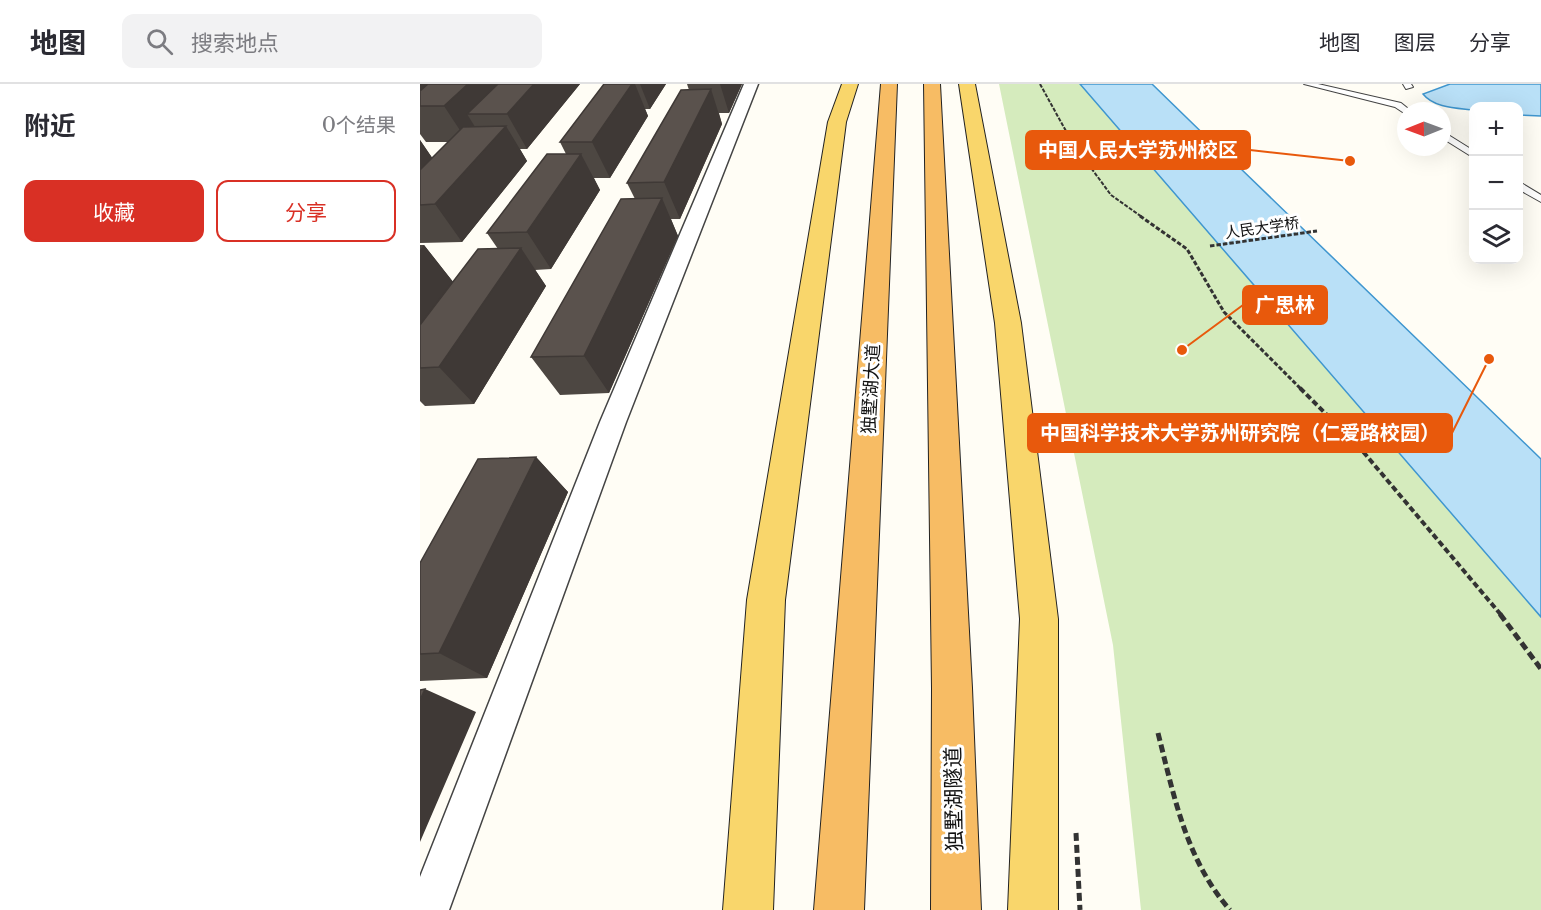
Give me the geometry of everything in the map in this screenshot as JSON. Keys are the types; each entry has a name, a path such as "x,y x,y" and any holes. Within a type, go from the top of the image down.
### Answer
{"highway":[{"name":"独墅湖大道","path":"839,910 889,84"},
{"name":"独墅湖隧道","path":"932,84 952,688 956,910"}],"main road":[{"path":"748,910 766,600 837,122 850,84"},
{"path":"967,84 1008,323 1039,619 1033,910"}],"street":[{"path":"428,910 613,422 751,84"}],"lane":[{"path":"1308,84 1397,105"},
{"path":"1451,140 1469,152"},
{"path":"1523,187 1541,199"}],"path":[{"path":"1040,84 1072,141 1111,195 1187,249 1224,312 1360,448 1507,622 1541,669"},
{"name":"人民大学桥","path":"1210,246 1317,231"},
{"path":"1158,733 1192,856 1217,899 1230,910"}],"green space":[{"path":"999,84 1080,84 1541,617 1541,910 1141,910 1113,645"}],"water":[{"path":"1080,84 1152,84 1225,155 1221,155 1231,168 1239,167 1541,459 1541,617"},
{"path":"1450,84 1541,84 1541,116 1523,115 1523,102 1469,102 1469,109 1451,107 1451,102 1433,102 1423,94"}],"building":[{"path":"428,84 468,84 444,106 420,106 420,91"},
{"path":"498,84 534,84 507,114 467,114"},
{"path":"604,84 632,84 592,142 560,142"},
{"path":"711,89 664,182 627,183 681,90"},
{"path":"506,126 435,204 420,205 420,170 463,127"},
{"path":"547,154 581,154 527,232 487,233"},
{"path":"662,198 584,356 531,357 621,199"},
{"path":"521,248 439,367 420,368 420,325 478,249"},
{"path":"536,457 439,653 420,654 420,563 478,459"},
{"path":"425,689 420,700 420,690"}],"place":[{"name":"中国人民大学苏州校区","path":"1350,161"},
{"name":"广思林","path":"1182,350"},
{"name":"中国科学技术大学苏州研究院（仁爱路校园）","path":"1489,359"}]}
